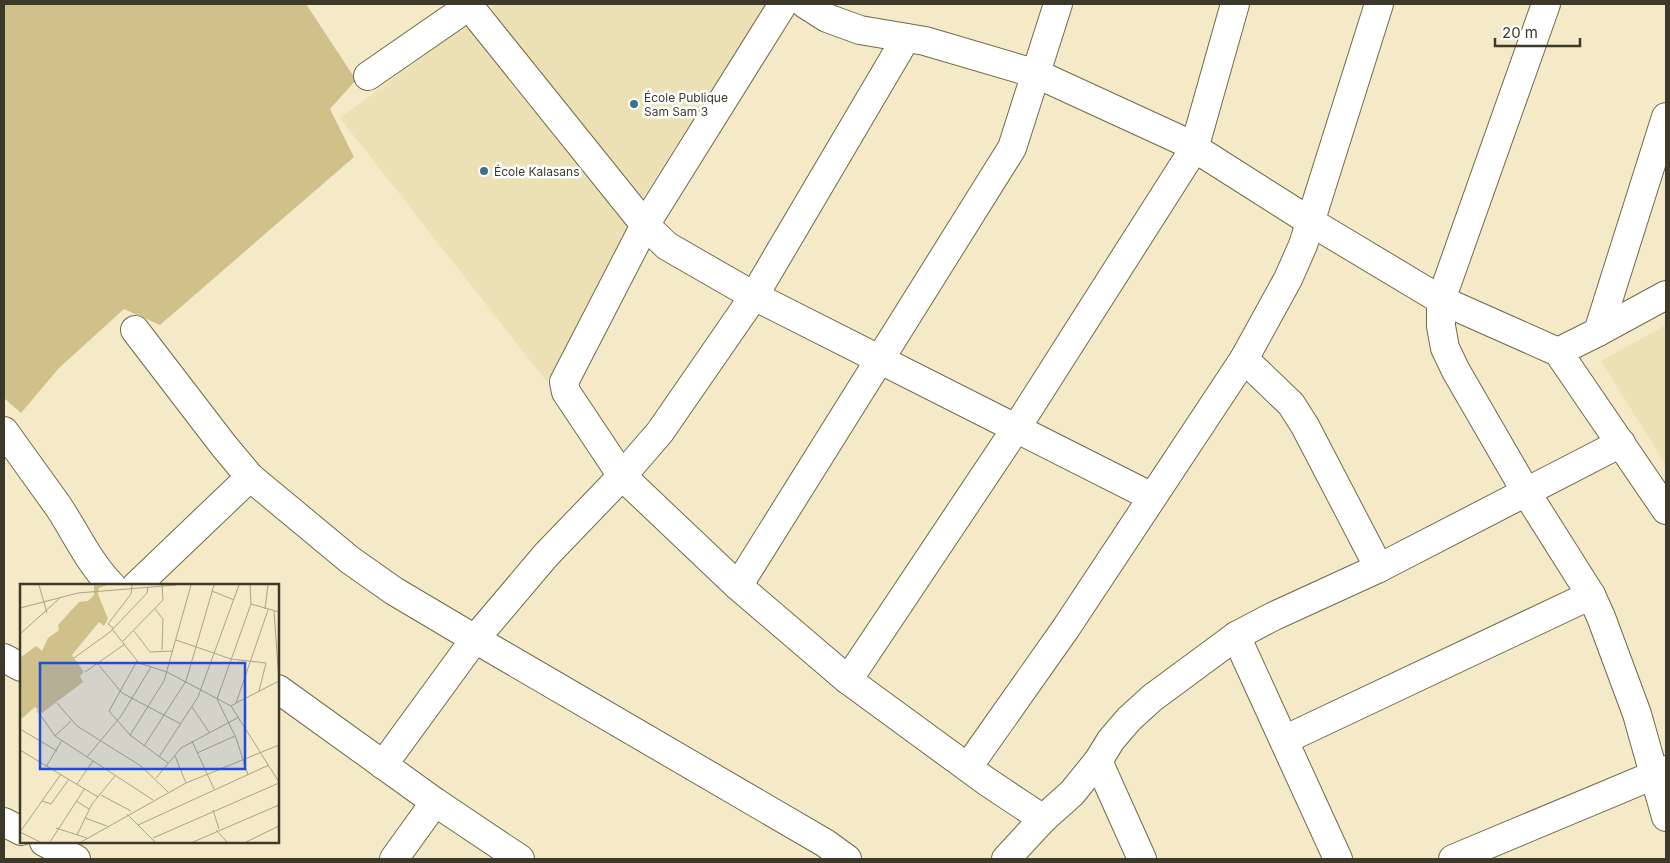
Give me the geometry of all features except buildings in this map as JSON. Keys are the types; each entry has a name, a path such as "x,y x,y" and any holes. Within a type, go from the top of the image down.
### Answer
{"street":[{"path":"783,4 645,225 564,382 566,392 622,476 738,586 848,680 1043,819"},
{"path":"806,4 827,18 860,30 925,40 1037,74 1185,142 1311,222 1440,300 1558,352 1666,510"},
{"path":"738,586 1012,148 1058,4"},
{"path":"848,680 1017,428 1194,149 1236,4"},
{"path":"968,767 1066,628 1244,359 1288,279 1311,222 1379,4"},
{"path":"1546,4 1440,300 1441,326 1445,348 1456,371 1526,492 1591,595 1611,640 1660,772 1666,817"},
{"path":"368,76 470,5 645,225 667,246 754,296 1152,497"},
{"path":"383,765 475,639 546,555 622,476 660,432 754,296 906,38"},
{"path":"1598,332 1666,117"},
{"path":"1558,352 1666,295"},
{"path":"136,330 250,478 350,560 394,591 825,843 847,859"},
{"path":"1244,359 1291,404 1379,568"},
{"path":"4,432 59,508 78,541 103,577 110,584"},
{"path":"1006,859 1043,819 1072,794 1098,761 1111,740 1129,719 1152,698 1236,636 1274,616 1379,568 1621,443"},
{"path":"138,584 250,478"},
{"path":"1284,740 1591,595"},
{"path":"1236,636 1338,859"},
{"path":"4,658 20,666"},
{"path":"279,690 435,802 520,859"},
{"path":"1098,761 1142,859"},
{"path":"1453,859 1660,772"},
{"path":"394,859 435,802"},
{"path":"4,822 20,830"}],"shaded area":[{"path":"4,4 306,4 356,80 330,109 354,157 160,325 124,309 59,368 21,413 4,398"},
{"name":"École Publique Sam Sam 3","path":"497,4 767,4 643,197 488,10"},
{"name":"École Kalasans","path":"468,23 629,224 547,382 340,118"},
{"path":"1666,325 1666,465 1601,361"}],"place":[{"name":"École Publique Sam Sam 3","path":"634,104"},
{"name":"École Kalasans","path":"484,171"}]}
